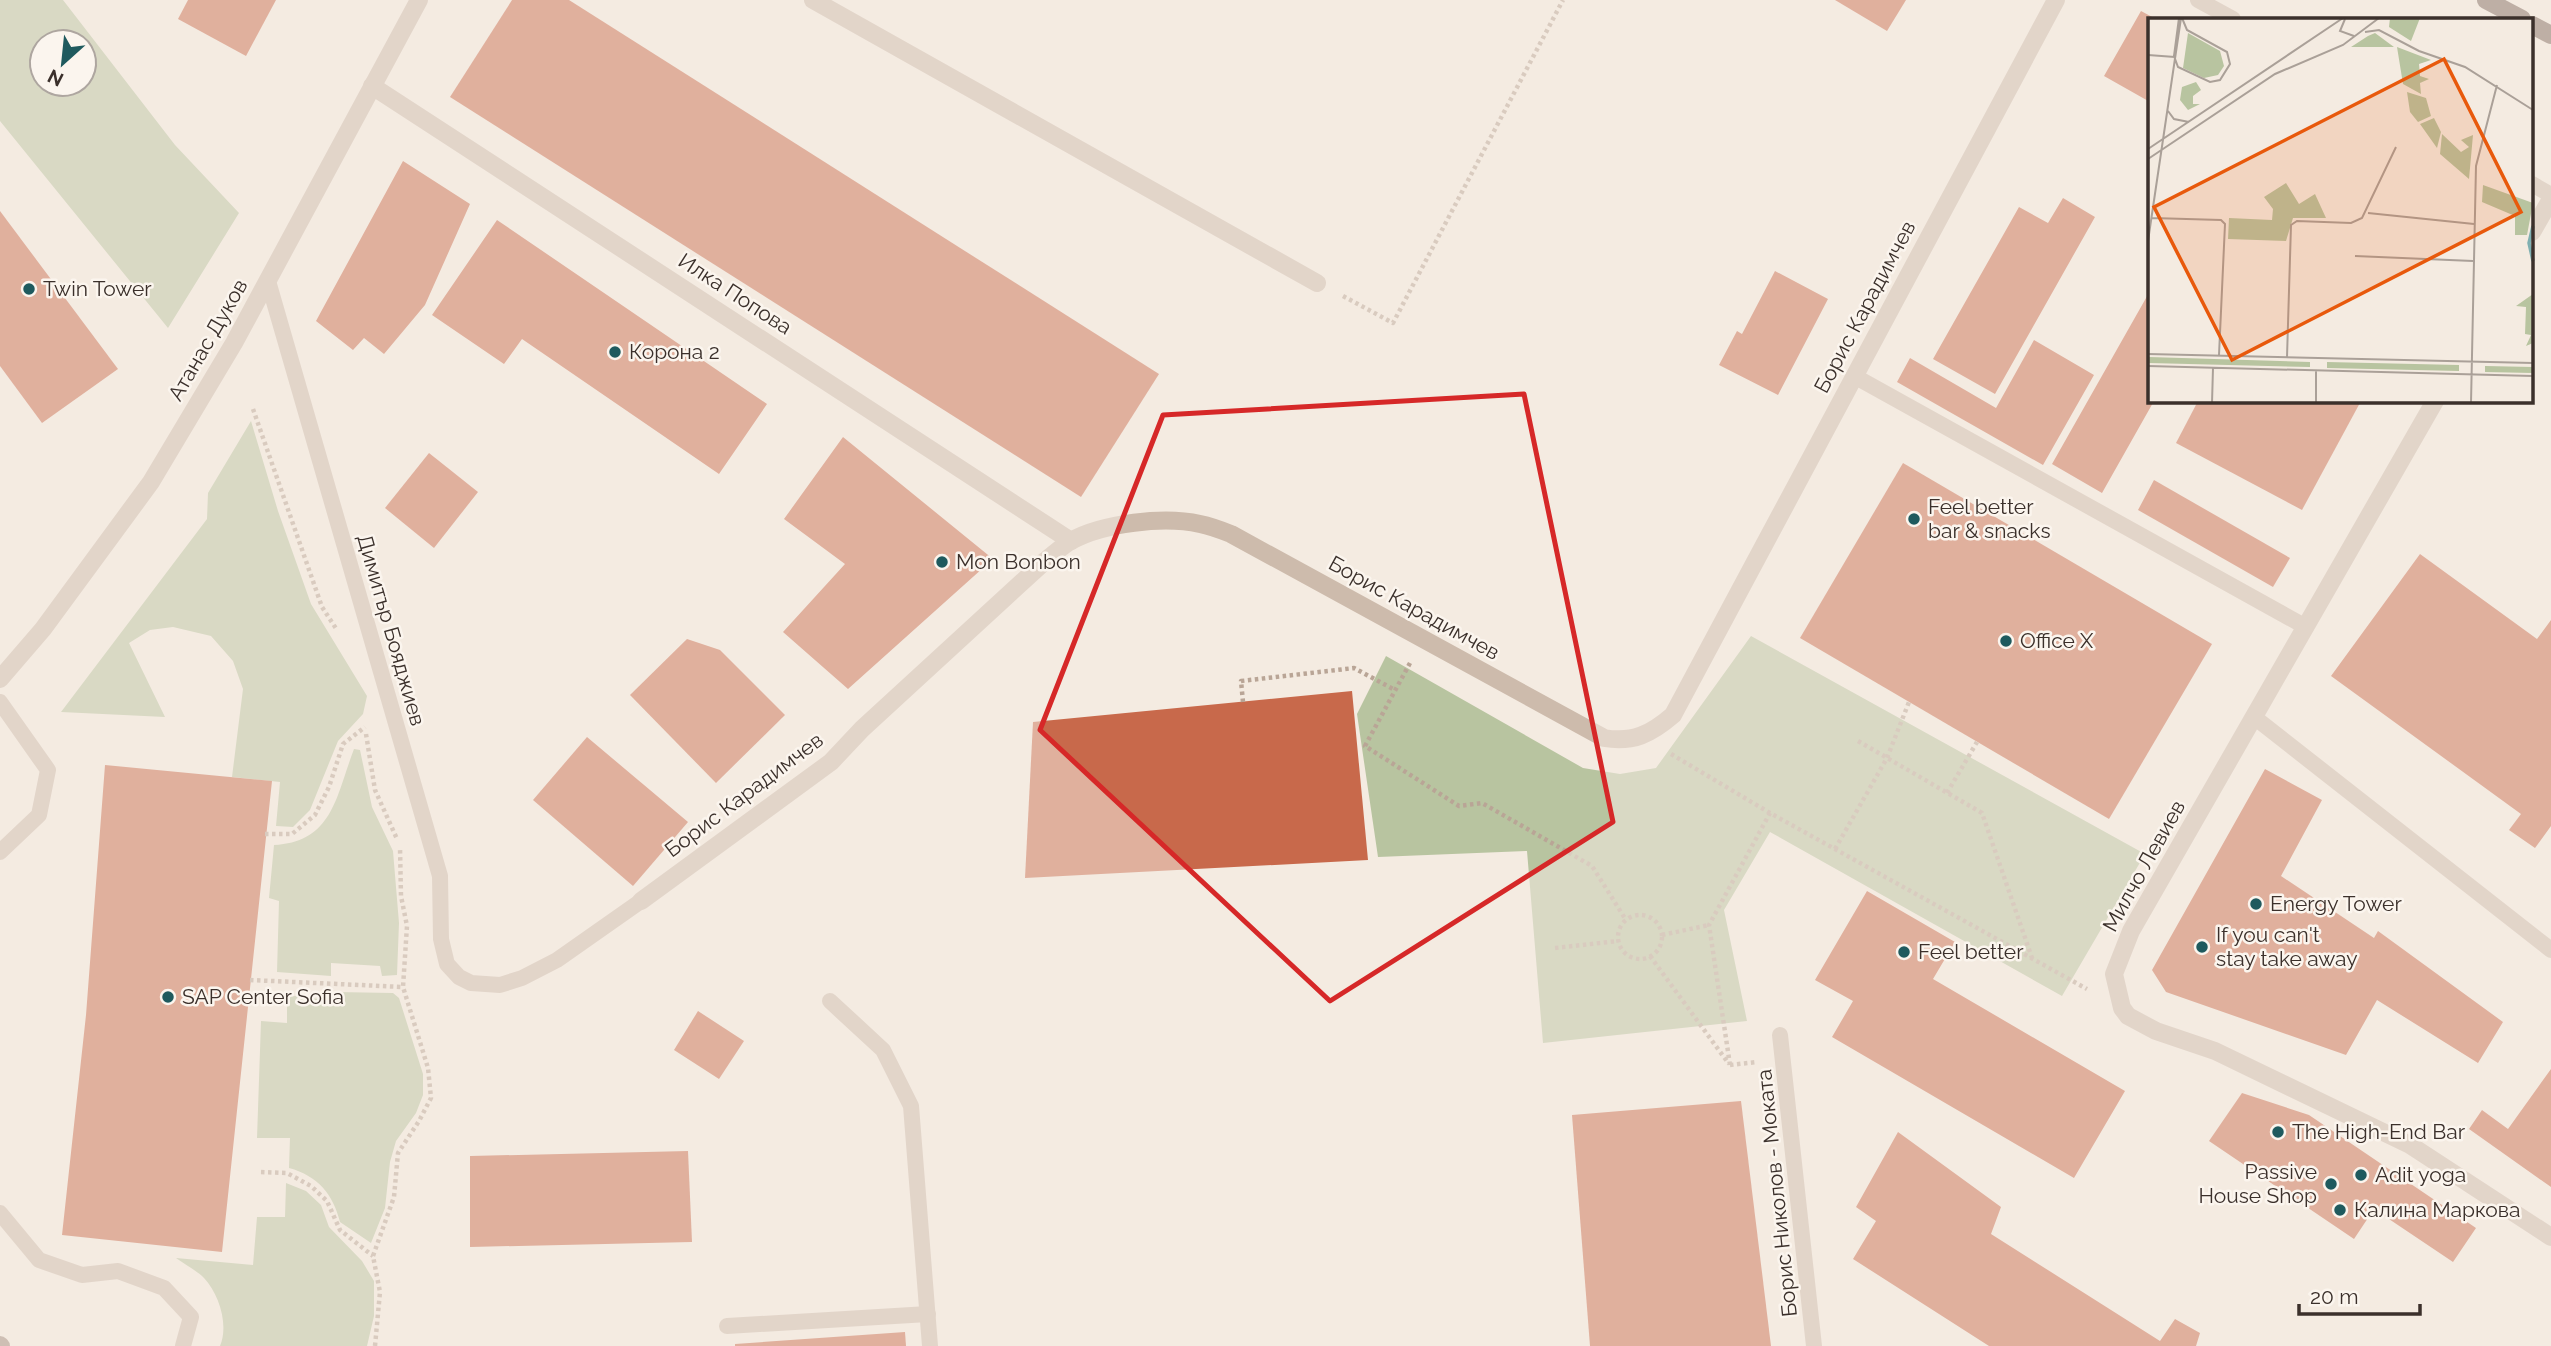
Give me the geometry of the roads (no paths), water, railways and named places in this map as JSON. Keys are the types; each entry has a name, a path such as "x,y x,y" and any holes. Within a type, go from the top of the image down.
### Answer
{"main road":[{"path":"2486,0 2520,18"},
{"path":"2534,26 2551,35"}],"street":[{"name":"Атанас Дуков","path":"0,679 43,629 151,482 234,343 419,0"},
{"path":"813,0 1317,283"},
{"name":"Борис Карадимчев","path":"641,901 831,762 862,729 1045,561 1071,541 1106,529 1137,523 1175,520 1200,524 1231,534 1604,738 1623,741 1659,727 1673,715 2056,0"},
{"name":"Илка Попова","path":"372,86 1071,541"},
{"path":"2534,228 2551,197"},
{"name":"Милчо Левиев","path":"2434,402 2131,931 2115,974 2122,1008 2128,1016 2156,1031 2215,1051 2410,1145 2551,1237"}],"lane":[{"path":"2198,0 2231,18"},
{"path":"2534,185 2551,197"},
{"name":"Димитър Бояджиев","path":"268,281 440,876 441,939 447,964 471,983"},
{"path":"1854,376 2306,627"},
{"path":"0,702 48,770 39,815 0,852"},
{"path":"2254,717 2551,950"},
{"name":"Борис Карадимчев","path":"471,983 500,985 522,978 556,960 641,901"},
{"path":"830,1001 883,1050 911,1106 930,1346"},
{"name":"Борис Николов - Моката","path":"1780,1035 1814,1346"},
{"path":"0,1213 39,1260 82,1275 118,1271 164,1288 191,1317 183,1346"},
{"path":"727,1325 928,1314"}],"place":[{"name":"Twin Tower","path":"29,289"},
{"name":"Корона 2","path":"615,352"},
{"name":"Feel better bar & snacks","path":"1914,519"},
{"name":"Mon Bonbon","path":"942,562"},
{"name":"Office X","path":"2006,641"},
{"name":"Energy Tower","path":"2256,904"},
{"name":"If you can't stay take away","path":"2202,947"},
{"name":"Feel better","path":"1904,952"},
{"name":"SAP Center Sofia","path":"168,997"},
{"name":"The High-End Bar","path":"2278,1132"},
{"name":"Adit yoga","path":"2361,1175"},
{"name":"Passive House Shop","path":"2331,1184"},
{"name":"Калина Маркова","path":"2340,1210"}]}
